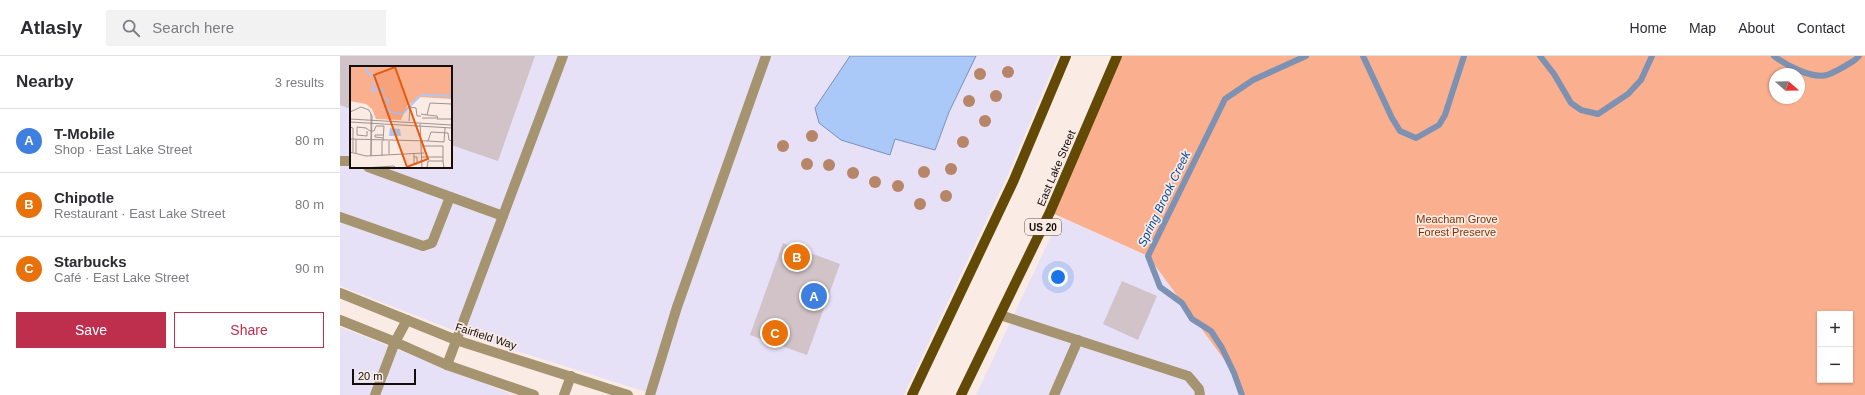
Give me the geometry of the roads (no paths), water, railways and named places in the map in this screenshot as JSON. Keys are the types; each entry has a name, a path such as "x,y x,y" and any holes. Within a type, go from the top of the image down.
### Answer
{"main road":[{"path":"912,395 1013,182 1066,56"},
{"name":"East Lake Street","path":"961,395 1050,212 1117,56"}],"street":[{"path":"447,365 563,56"},
{"path":"650,395 677,307 766,56"},
{"path":"371,168 503,216"},
{"path":"340,217 423,246 432,244 450,197"},
{"name":"Fairfield Way","path":"340,293 456,340 628,395"},
{"path":"1000,315 1188,376 1199,389 1200,395"},
{"path":"340,320 447,365 534,395"},
{"path":"375,395 395,342 408,320"},
{"path":"1054,395 1078,340"},
{"path":"564,395 571,376"}],"water":[{"path":"850,56 976,56 949,112 935,150 895,139 890,155 841,140 819,123 815,108"}],"waterway":[{"name":"Spring Brook Creek","path":"1242,395 1234,373 1222,348 1211,331 1192,319 1182,303 1160,287 1148,256 1225,99 1253,80 1306,56"},
{"name":"Spring Brook Creek","path":"1363,56 1392,118 1400,131 1416,138 1439,125 1445,115 1464,56"},
{"name":"Spring Brook Creek","path":"1540,56 1554,74 1571,103 1581,110 1598,114 1628,94 1641,80 1652,56"},
{"name":"Spring Brook Creek","path":"1774,56 1806,73 1821,76 1838,70 1859,56"}],"place":[{"name":"Chipotle","path":"797,257"},
{"name":"T-Mobile","path":"814,296"},
{"name":"Starbucks","path":"775,333"}],"park label":[{"name":"Meacham Grove Forest Preserve","path":"1457,225"}]}
